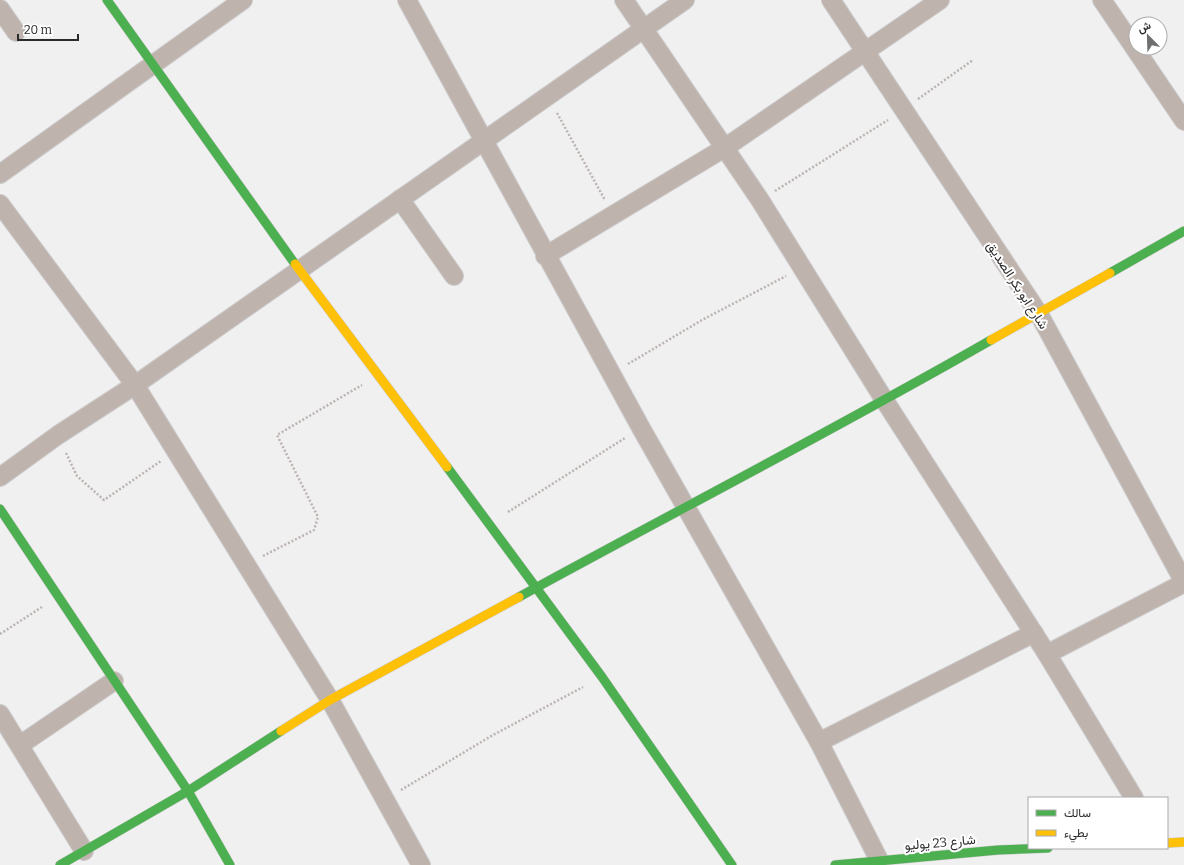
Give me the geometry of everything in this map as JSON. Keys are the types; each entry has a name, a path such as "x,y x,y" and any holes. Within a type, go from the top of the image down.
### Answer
{"street":[{"path":"107,0 151,64 299,269 490,524 602,677 732,865"},
{"path":"0,174 242,0"},
{"path":"407,0 485,140 545,256 820,742 879,860"},
{"path":"624,0 726,147 760,200 884,401 1034,633 1133,797"},
{"path":"0,477 58,435 135,385 685,0"},
{"name":"شارع ابو بكر الصديق","path":"831,0 1039,314 1184,582"},
{"path":"545,256 726,147 865,53 940,0"},
{"path":"1102,0 1184,121"},
{"path":"0,9 16,32"},
{"path":"400,199 454,276"},
{"path":"0,204 135,385 330,700 421,865"},
{"path":"60,865 188,791 330,700 686,505 884,401 1184,231"},
{"path":"0,509 188,791 230,865"},
{"path":"1047,654 1184,582"},
{"path":"820,742 1034,633"},
{"path":"20,744 114,681"},
{"path":"0,714 20,744 84,851"},
{"path":"1168,843 1184,842"},
{"name":"شارع 23 يوليو","path":"835,865 879,860 1034,849"}],"path":[{"path":"760,200 904,110 973,60"},
{"path":"548,95 613,215"},
{"path":"612,374 702,320 803,268"},
{"path":"247,564 314,530 318,517 277,435 379,375"},
{"path":"490,524 641,428"},
{"path":"58,435 77,476 104,500 176,451"},
{"path":"0,634 58,597"},
{"path":"385,799 493,735 602,677"}],"traffic: fast":[{"path":"107,0 295,264"},
{"path":"1110,273 1184,231"},
{"path":"519,597 815,438 991,340"},
{"path":"447,467 602,677 732,865"},
{"path":"0,509 188,791 230,865"},
{"path":"60,865 188,791 281,731"},
{"path":"835,865 998,850 1028,849"}],"traffic: slow":[{"path":"295,264 447,467"},
{"path":"991,340 1110,273"},
{"path":"281,731 330,700 519,597"},
{"path":"1168,843 1184,842"}]}
